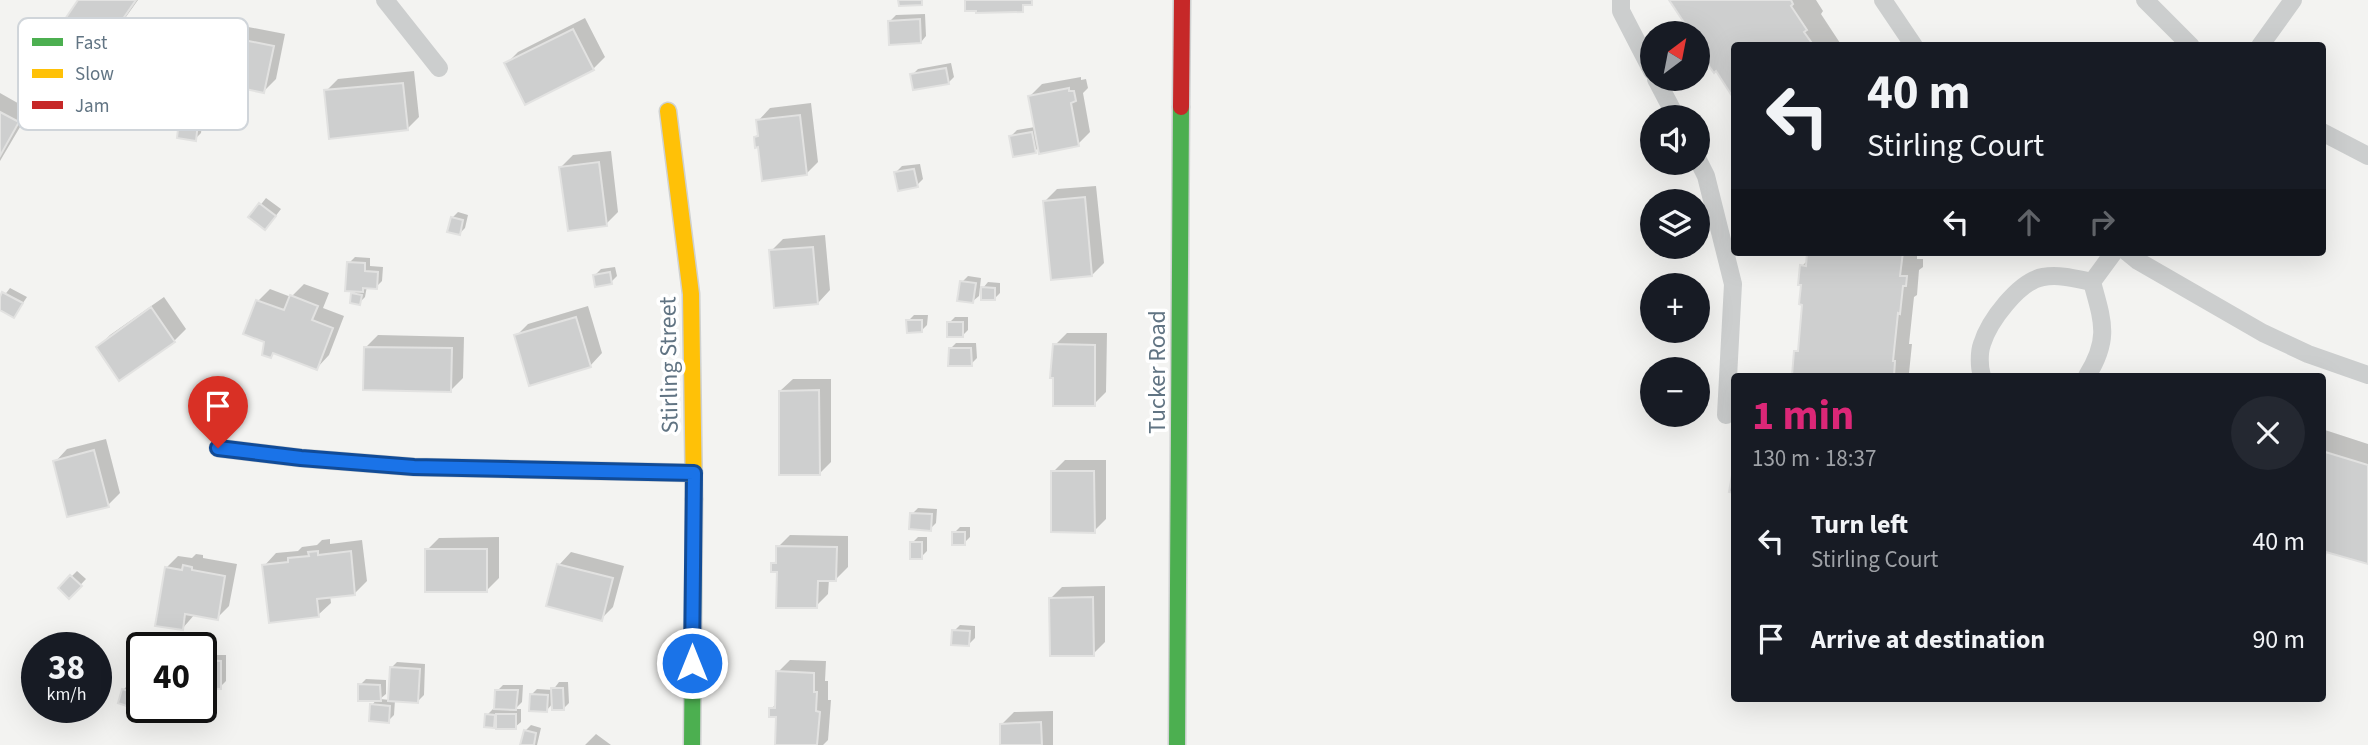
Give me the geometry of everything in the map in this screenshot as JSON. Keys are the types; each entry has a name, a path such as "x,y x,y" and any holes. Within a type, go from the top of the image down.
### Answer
{"street":[{"name":"Tucker Road","path":"1177,745 1182,0"},
{"name":"Stirling Street","path":"668,111 691,294 694,473 692,745"},
{"path":"218,448 414,467 694,473"}],"lane":[{"path":"385,0 439,68"},
{"path":"1621,0 1621,11 1640,48"},
{"path":"1883,0 1911,42"},
{"path":"2145,0 2187,42"},
{"path":"2263,42 2293,0"},
{"path":"2326,134 2368,156"},
{"path":"1706,175 1733,284 1726,415"},
{"path":"2092,282 2111,256"},
{"path":"2132,256 2263,333 2308,354 2368,375"},
{"path":"1982,373 1981,345 1996,316 2020,290 2041,277 2062,276 2092,282"},
{"path":"2088,373 2104,340 2103,323 2092,282"}],"building":[{"path":"78,0 136,0 124,18 66,18"},
{"path":"898,0 922,0 922,5 899,6"},
{"path":"965,0 1032,0 1032,5 1023,5 1023,12 976,13 965,11"},
{"path":"1669,0 1791,0 1791,6 1807,30 1804,32 1811,42 1731,42 1731,94 1716,71 1714,73 1710,68 1710,21 1683,21"},
{"path":"920,19 921,43 889,45 888,21"},
{"path":"573,29 594,70 525,105 504,63"},
{"path":"248,41 274,46 264,93 248,90"},
{"path":"946,68 949,84 913,90 910,74"},
{"path":"403,83 408,130 329,139 324,90"},
{"path":"1069,88 1069,91 1074,91 1076,101 1071,103 1079,146 1039,154 1028,96"},
{"path":"0,112 18,124 0,156"},
{"path":"800,115 807,175 762,181 758,147 755,148 754,137 758,136 756,120"},
{"path":"178,130 197,130 196,141 177,138"},
{"path":"1032,132 1036,153 1013,157 1009,136"},
{"path":"599,162 607,226 568,231 559,167"},
{"path":"914,169 918,187 898,191 894,172"},
{"path":"1085,197 1092,276 1051,280 1043,201"},
{"path":"259,203 276,216 265,230 248,217"},
{"path":"451,217 463,220 460,235 447,232"},
{"path":"813,247 818,304 774,308 769,250"},
{"path":"1807,256 1902,256 1900,276 1907,276 1906,286 1903,286 1900,314 1898,313 1894,373 1792,373 1794,351 1798,351 1802,305 1799,304 1801,285 1798,285 1800,265 1806,266"},
{"path":"347,262 365,263 365,271 378,272 377,289 363,288 363,292 345,291"},
{"path":"610,272 612,284 595,287 593,275"},
{"path":"960,281 976,283 973,303 957,301"},
{"path":"981,287 995,288 995,300 981,300"},
{"path":"2,292 23,303 14,318 0,310"},
{"path":"351,293 362,295 360,305 350,303"},
{"path":"290,295 318,306 312,320 333,328 317,370 273,353 271,358 262,355 264,342 243,334 256,300 284,310"},
{"path":"151,307 175,342 119,381 96,347"},
{"path":"576,317 591,367 529,386 514,335"},
{"path":"906,320 922,320 922,332 907,333"},
{"path":"947,322 963,322 963,337 947,337"},
{"path":"1053,344 1095,345 1095,406 1053,406 1053,378 1050,378"},
{"path":"364,347 452,348 451,392 363,390"},
{"path":"949,348 971,348 972,366 948,366"},
{"path":"819,390 820,475 779,475 779,391"},
{"path":"94,450 109,507 67,517 53,461"},
{"path":"2326,452 2368,465 2368,564 2326,552"},
{"path":"1051,471 1094,471 1095,533 1051,532"},
{"path":"910,513 932,514 931,531 909,529"},
{"path":"952,532 965,532 965,545 952,545"},
{"path":"910,542 922,542 922,559 910,559"},
{"path":"776,546 837,547 836,581 818,581 817,608 776,608 777,572 771,572 771,563 776,563"},
{"path":"425,549 487,549 487,592 425,592"},
{"path":"318,551 318,555 351,551 355,595 317,599 319,617 269,623 262,565 288,562 288,558 309,556 308,552"},
{"path":"557,564 613,578 602,621 546,606"},
{"path":"183,565 192,567 192,570 225,576 218,620 185,614 183,630 155,626 165,567 182,570"},
{"path":"70,575 82,586 69,599 58,588"},
{"path":"1093,597 1094,656 1050,656 1049,598"},
{"path":"952,630 970,631 969,646 951,645"},
{"path":"217,661 221,661 221,689 217,689"},
{"path":"390,667 420,669 418,703 388,701"},
{"path":"776,671 814,673 816,711 820,712 817,745 775,745 776,717 769,717 769,708 775,708"},
{"path":"358,684 380,685 381,701 358,701"},
{"path":"551,688 563,688 564,710 552,710"},
{"path":"122,689 126,690 126,706 118,703"},
{"path":"495,690 518,690 516,710 494,709"},
{"path":"530,694 548,695 547,712 529,711"},
{"path":"370,704 390,706 389,723 369,721"},
{"path":"485,714 495,715 494,728 484,727"},
{"path":"496,714 516,714 516,729 496,729"},
{"path":"1041,722 1042,745 1000,745 1000,724"},
{"path":"524,730 536,733 534,745 520,745"}],"traffic: fast":[{"path":"1177,745 1181,107"},
{"path":"692,745 694,499"}],"traffic: slow":[{"path":"668,111 691,294 694,499"},
{"path":"218,448 414,467 694,473"}],"traffic: jam":[{"path":"1181,107 1182,0"}],"route":[{"path":"218,448 414,467 694,473 692,663"}]}
